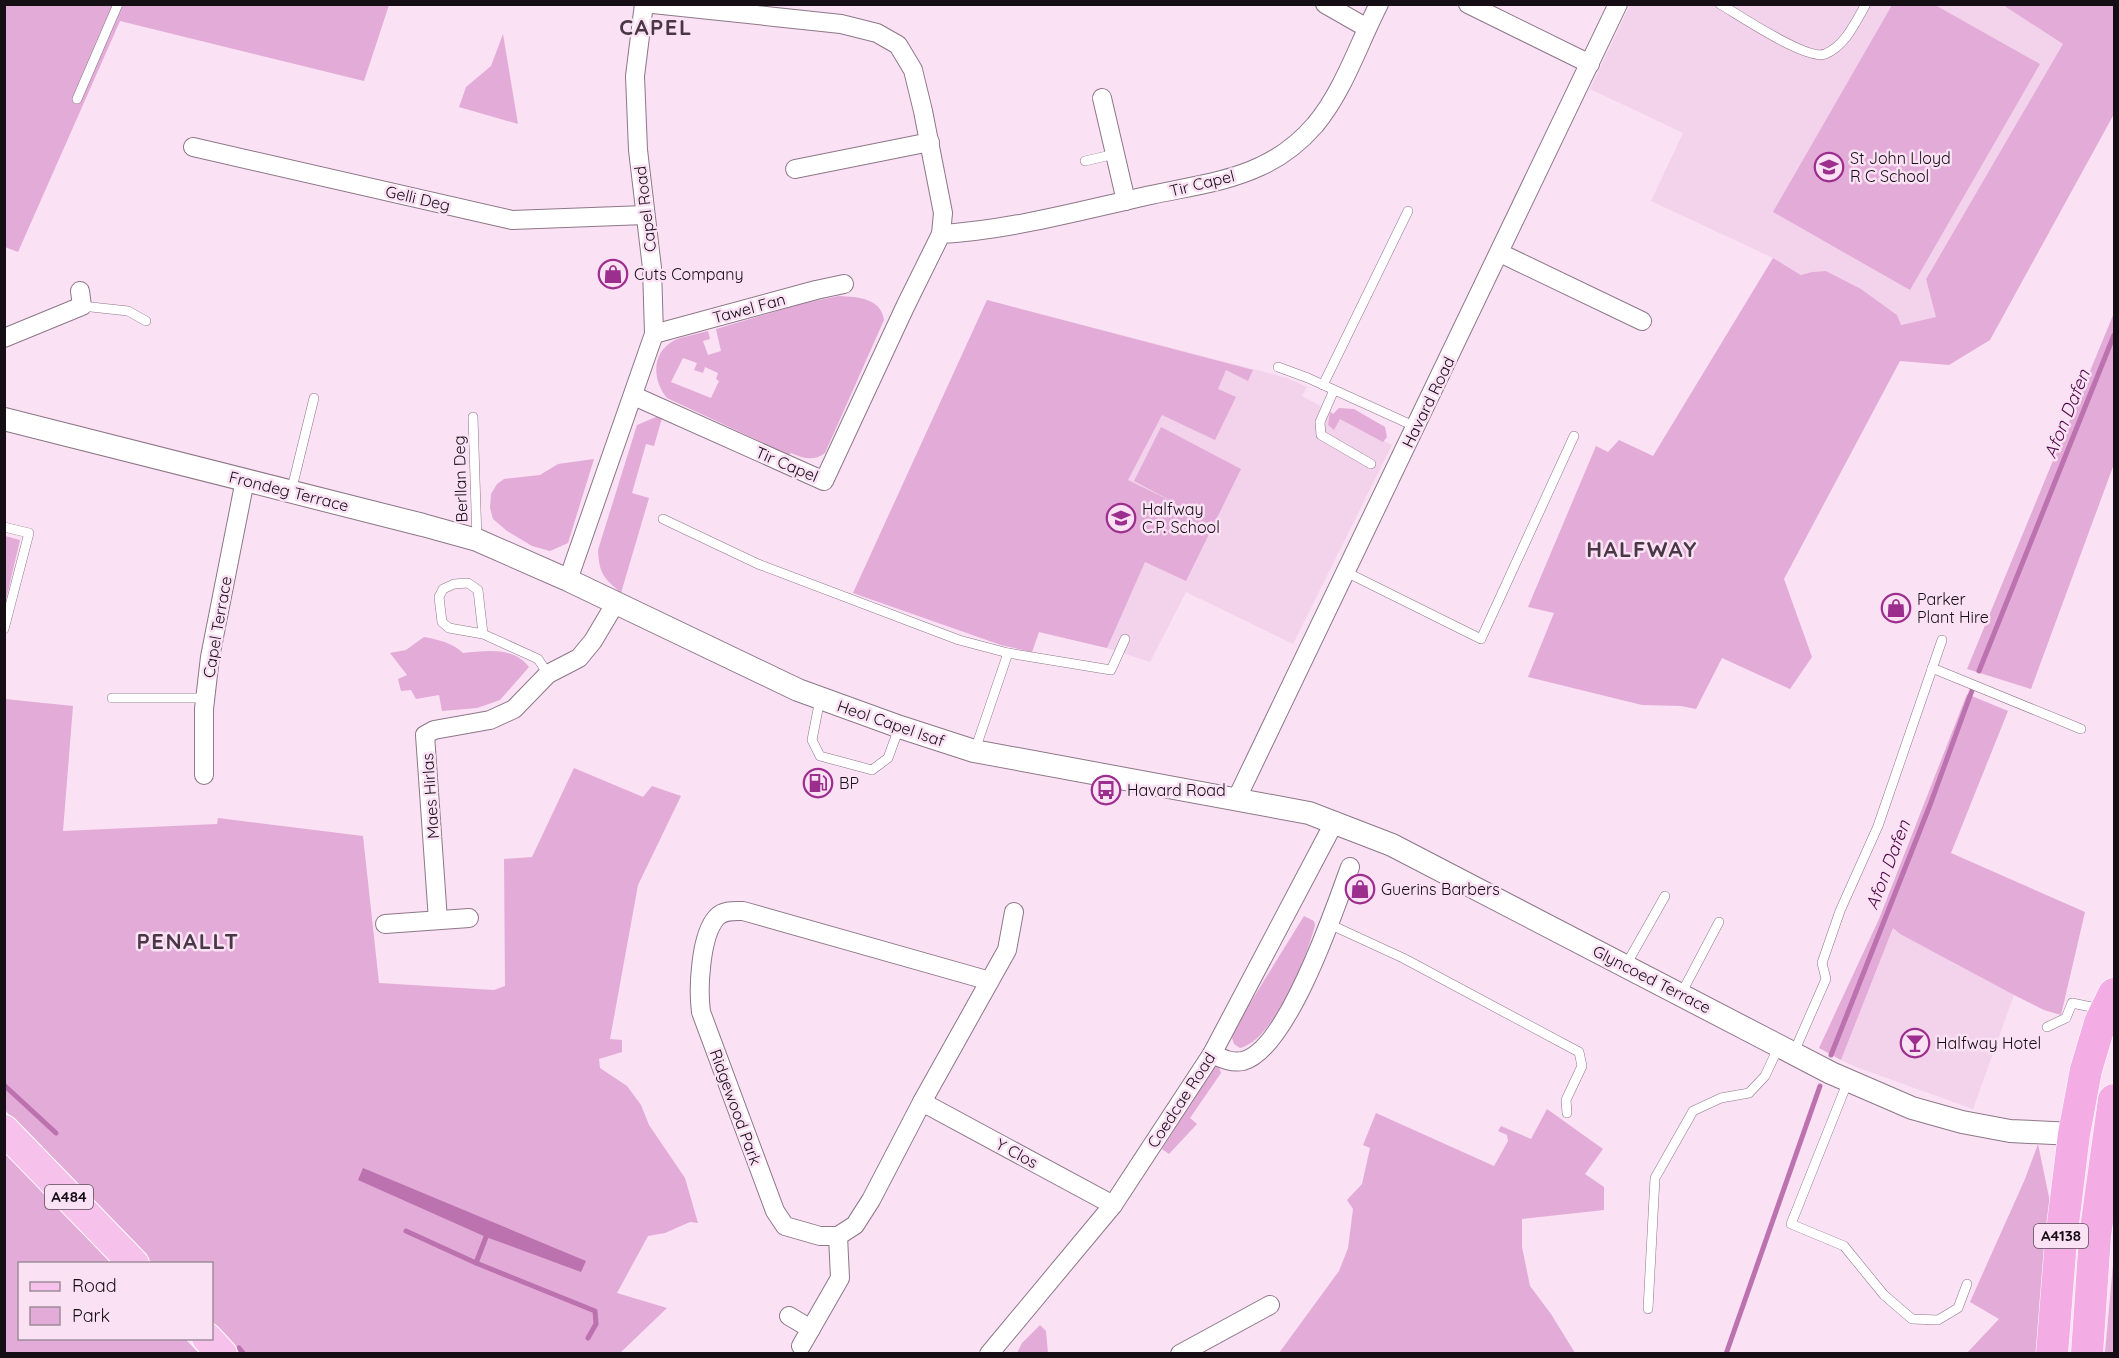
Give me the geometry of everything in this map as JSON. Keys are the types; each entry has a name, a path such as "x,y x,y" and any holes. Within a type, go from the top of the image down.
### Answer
{"highway":[{"name":"A4138","path":"2052,1353 2061,1240 2074,1134 2086,1070 2100,1023 2112,1005"},
{"name":"A4138","path":"2087,1353 2095,1236 2115,1100"}],"main road":[{"name":"A484","path":"4,1130 133,1262"},
{"path":"209,1340 222,1353"}],"street":[{"name":"Capel Road","path":"568,580 654,334 652,268 638,150 635,76 644,4"},
{"name":"Tir Capel","path":"634,396 824,481 941,234 944,213 913,70 898,45 877,33 841,24 653,4"},
{"path":"1325,4 1367,28"},
{"name":"Tir Capel","path":"941,234 971,233 1126,201 1219,180 1260,167 1286,152 1314,125 1334,98 1379,4"},
{"path":"1468,4 1590,64"},
{"name":"Havard Road","path":"1236,800 1618,4"},
{"path":"1102,98 1126,201"},
{"path":"795,169 930,142"},
{"name":"Gelli Deg","path":"193,147 512,220 645,215"},
{"path":"1500,253 1642,321"},
{"name":"Tawel Fan","path":"654,334 844,284"},
{"path":"4,338 81,298"},
{"name":"Frondeg Terrace","path":"4,419 477,540 568,580"},
{"name":"Capel Terrace","path":"204,774 206,698 217,615 245,480"},
{"name":"Heol Capel Isaf","path":"568,580 820,699 900,727 974,751 1236,800"},
{"name":"Maes Hirlas","path":"438,920 425,735 434,730 490,720 514,709 548,674 579,658 594,641 615,604"},
{"name":"Glyncoed Terrace","path":"1236,800 1309,813 1392,844 1787,1050 1856,1080 1912,1108 1962,1122 2010,1131 2074,1134"},
{"name":"Coedcae Road","path":"989,1353 1113,1205 1212,1054 1335,821"},
{"path":"1212,1054 1229,1062 1244,1061 1262,1051 1290,1010 1319,952 1323,920 1350,867"},
{"name":"Ridgewood Park","path":"838,1236 820,1236 785,1226 775,1211 701,1012 698,992 699,972 710,928 717,916 729,911 743,911 990,981"},
{"path":"801,1346 840,1278 838,1236 855,1225 871,1200 922,1102 1007,950 1014,912"},
{"path":"385,924 469,918"},
{"name":"Y Clos","path":"922,1102 1113,1205"},
{"path":"1180,1353 1270,1305"},
{"path":"789,1316 811,1329"}],"lane":[{"path":"77,99 118,4"},
{"path":"1720,4 1811,55 1823,55 1843,42 1866,4"},
{"path":"1085,161 1115,154"},
{"path":"1323,385 1408,211"},
{"path":"81,298 128,311 146,321"},
{"path":"1278,367 1416,427"},
{"path":"1334,390 1320,422 1321,435 1371,464"},
{"path":"291,492 315,398"},
{"name":"Berllan Deg","path":"473,417 477,540"},
{"path":"1346,572 1481,639 1574,436"},
{"path":"663,519 758,564 959,640 1008,653 1111,670 1125,639"},
{"path":"4,527 29,533 4,629"},
{"path":"483,634 478,590 468,583 454,584 443,589 439,597 442,622 449,628 483,634 538,659 548,674"},
{"path":"1648,1309 1655,1178 1693,1111 1721,1098 1749,1093 1765,1076 1787,1050 1826,979 1822,963 1840,911 1878,825 1942,640"},
{"path":"974,751 1008,653"},
{"path":"1932,668 2081,729"},
{"path":"112,698 206,698"},
{"path":"820,699 812,740 820,756 872,770 888,758 900,727"},
{"path":"1626,965 1665,896"},
{"path":"1323,920 1402,958 1579,1052 1582,1066 1566,1100 1567,1113"},
{"path":"1681,994 1719,921"},
{"path":"2047,1027 2066,1018 2072,1003 2112,1005"},
{"path":"1856,1080 1791,1224 1844,1246 1884,1295 1912,1319 1938,1320 1958,1308 1967,1284"}],"shaded area":[{"name":"St John Lloyd R C School","path":"1630,5 2003,5 2064,44 1926,278 1937,317 1900,325 1897,315 1861,289 1826,271 1802,275 1773,258 1651,201 1683,133 1590,89"},
{"name":"Halfway C.P. School","path":"987,300 1287,378 1307,387 1302,396 1392,445 1293,644 1186,592 1150,662 1107,648 1039,632 1032,652 1001,645 853,593"},
{"path":"1893,928 1900,934 2014,995 1973,1109 1841,1060"},
{"path":"363,1168 586,1261 581,1272 486,1237 358,1180"}],"green space":[{"path":"5,5 389,5 364,81 120,21 18,252 5,247"},
{"path":"1892,5 1935,5 2040,64 1910,290 1773,212"},
{"path":"2003,5 2114,5 2114,114 1990,340 1949,365 1900,361 1784,579 1812,657 1790,689 1722,658 1696,709 1681,706 1642,705 1528,677 1554,613 1528,607 1596,446 1608,452 1619,440 1653,456 1773,258 1801,275 1826,271 1861,289 1897,315 1901,325 1936,317 1926,279 2063,44"},
{"path":"503,34 518,124 459,107 466,87 491,66"},
{"path":"839,296 861,298 878,307 884,320 825,453 821,456 808,458 791,453 789,455 667,398 662,391 656,367 658,359 667,345 675,340 708,331 710,339 703,341 708,355 721,351 716,329 804,303","holes":["683,358 697,363 694,370 703,373 705,367 718,373 716,379 719,381 711,398 671,382"]},
{"name":"Halfway C.P. School","path":"987,300 1253,370 1248,381 1226,370 1218,389 1236,397 1215,440 1162,415 1128,480 1175,503 1134,481 1161,427 1241,469 1186,581 1145,562 1107,648 1039,632 1032,652 1001,645 853,593"},
{"path":"2114,313 2114,464 2031,689 1967,669"},
{"path":"1339,408 1354,409 1385,427 1387,437 1383,442 1340,419 1334,430 1328,425 1330,412 1333,414"},
{"path":"656,417 662,418 654,446 646,444 632,493 649,498 621,593 604,575 598,550 637,425"},
{"path":"594,459 568,543 550,551 532,546 507,531 493,519 490,508 491,494 497,484 504,479 540,475 558,464"},
{"path":"4,536 20,540 5,604"},
{"path":"424,637 440,640 463,653 499,651 507,653 523,660 529,667 500,700 477,708 442,711 439,695 416,699 411,690 401,691 398,679 407,675 390,653 406,650"},
{"path":"1967,694 2008,711 1951,853 2085,912 2061,1015 2044,1010 2014,995 1900,934 1893,928 1841,1060 1819,1048 1879,919"},
{"path":"5,699 73,706 63,831 217,824 218,818 363,836 379,983 494,990 505,986 504,859 532,857 574,768 643,797 652,786 681,796 638,885 610,1039 622,1040 622,1052 599,1059 600,1068 627,1086 641,1105 649,1125 685,1178 698,1223 690,1222 665,1233 648,1236 617,1293 667,1308 620,1353 235,1353 213,1330 213,1262 147,1262 5,1110"},
{"path":"1304,916 1314,921 1315,925 1297,976 1277,1014 1265,1030 1253,1042 1240,1048 1234,1044 1232,1038 1234,1029"},
{"path":"1217,1066 1221,1073 1190,1118 1197,1124 1169,1154 1162,1149 1214,1067"},
{"path":"1547,1109 1603,1149 1585,1174 1604,1187 1604,1210 1522,1219 1522,1247 1530,1286 1551,1314 1575,1353 1279,1353 1339,1271 1348,1248 1353,1209 1347,1200 1362,1184 1370,1148 1363,1145 1376,1113 1494,1166 1508,1141 1507,1135 1498,1131 1501,1126 1531,1139"},
{"path":"2038,1144 2050,1202 2041,1353 1966,1354 1999,1319 1970,1302 2025,1179"},
{"path":"4,1150 112,1262 18,1262 18,1340 186,1340 199,1353 5,1353"},
{"path":"2114,1254 2114,1353 2105,1353"},
{"path":"1040,1325 1046,1331 1048,1353 1017,1353 1022,1343"}],"waterway":[{"name":"Afon Dafen","path":"1979,671 2114,335"},
{"name":"Afon Dafen","path":"1831,1055 1930,805 1974,685"},
{"path":"4,1085 56,1133"},
{"name":"Afon Dafen","path":"1726,1354 1820,1086"},
{"path":"406,1231 476,1263 595,1311 596,1324 588,1338"},
{"path":"476,1263 486,1237"},
{"path":"239,1348 244,1354"}],"place":[{"name":"St John Lloyd R C School","path":"1829,167"},
{"name":"Cuts Company","path":"613,274"},
{"name":"Halfway C.P. School","path":"1121,518"},
{"name":"Parker Plant Hire","path":"1896,608"},
{"name":"BP","path":"818,783"},
{"name":"Havard Road","path":"1106,790"},
{"name":"Guerins Barbers","path":"1360,889"},
{"name":"Halfway Hotel","path":"1915,1043"}],"district":[{"name":"CAPEL","path":"656,27"},
{"name":"HALFWAY","path":"1642,549"},
{"name":"PENALLT","path":"188,941"}]}
